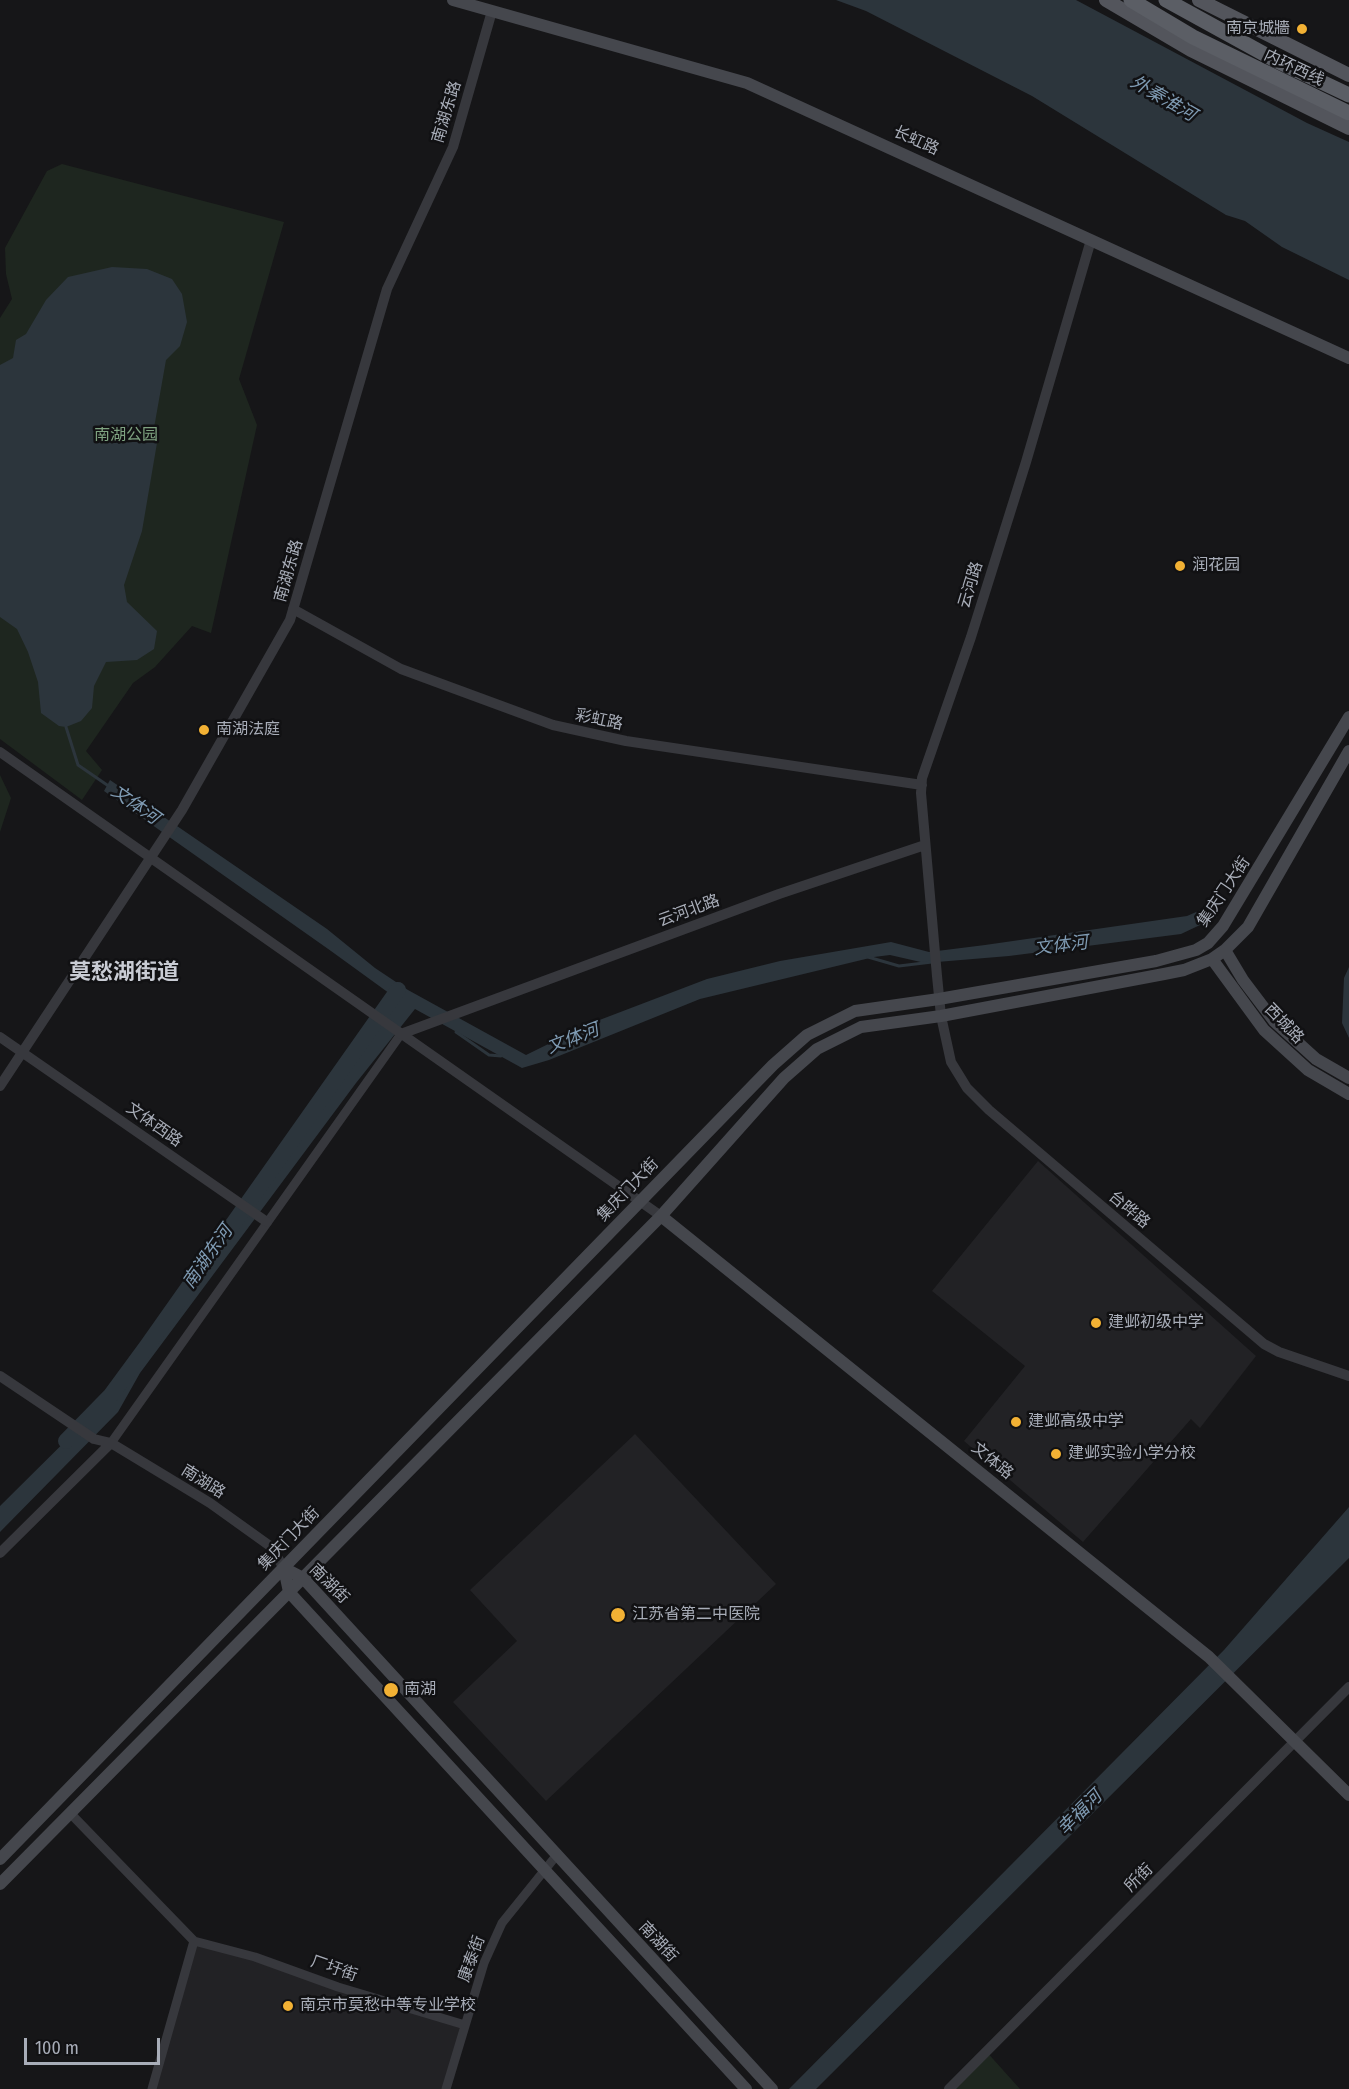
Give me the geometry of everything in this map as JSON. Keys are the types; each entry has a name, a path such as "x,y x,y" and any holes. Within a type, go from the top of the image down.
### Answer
{"highway":[{"name":"内环西线","path":"1131,0 1221,52 1349,113"},
{"name":"内环西线","path":"1166,0 1216,29 1342,92"}],"main road":[{"name":"长虹路","path":"453,0 747,83 1349,358"},
{"path":"1106,0 1191,50 1349,128"},
{"path":"1199,0 1349,75"},
{"name":"集庆门大街","path":"0,1859 773,1065 807,1035 855,1011 939,999 1182,956 1208,943 1223,926 1254,879 1349,717"},
{"path":"0,1884 661,1216 784,1078 817,1049 861,1027 941,1016 1184,970 1212,958 1225,950 1248,927 1349,752"},
{"name":"西城路","path":"1225,950 1243,980 1274,1021 1316,1059 1349,1078"},
{"name":"西城路","path":"1212,958 1264,1030 1308,1070 1349,1094"},
{"name":"文体路","path":"661,1216 1211,1660 1349,1796"},
{"name":"南湖街","path":"284,1568 303,1578 769,2086"},
{"name":"南湖街","path":"284,1568 289,1592 746,2089"}],"street":[{"name":"南湖东路","path":"0,1086 182,810 268,659 293,609 387,289 453,147 492,11"},
{"name":"云河路","path":"937,976 922,785 1026,462 1091,240"},
{"name":"彩虹路","path":"293,609 401,669 553,725 626,741 922,785"},
{"path":"0,752 661,1216"},
{"name":"云河北路","path":"399,1032 779,894 925,845"},
{"name":"台晔路","path":"937,976 941,1016 951,1062 967,1088 989,1110 1264,1344 1279,1352 1349,1376"},
{"path":"0,1553 111,1443 399,1032"},
{"name":"文体西路","path":"0,1037 267,1222"},
{"name":"南湖路","path":"0,1376 94,1438 111,1443 210,1503 270,1546 284,1568"},
{"name":"所街","path":"949,2089 1349,1687"},
{"path":"71,1814 194,1941 152,2089"},
{"name":"康泰街","path":"446,2089 484,1963 502,1923 556,1856"},
{"name":"厂圩街","path":"194,1941 255,1957 338,1987 465,2025"}],"shaded area":[{"name":"建邺初级中学","path":"1038,1161 1256,1356 1200,1428 1191,1419 1083,1542 964,1441 1025,1366 932,1291"},
{"name":"江苏省第二中医院","path":"635,1434 776,1584 546,1801 453,1702 517,1641 470,1590"},
{"name":"南京市莫愁中等专业学校","path":"194,1941 465,2025 446,2089 152,2089"}],"green space":[{"name":"南湖公园","path":"62,164 284,222 239,379 257,425 211,633 192,626 155,667 133,683 86,751 102,770 82,800 0,739 0,318 12,299 6,274 5,248 47,171"},
{"path":"0,775 11,798 0,832"},
{"path":"985,2050 1020,2089 947,2089"}],"water":[{"name":"外秦淮河","path":"836,0 1076,0 1307,123 1349,142 1349,280 1282,247 1245,221 1226,215 1032,96 866,11"},
{"path":"112,267 147,269 172,279 182,294 187,322 180,346 166,360 154,428 157,443 142,531 124,585 127,602 157,631 154,649 137,660 106,662 94,686 92,708 81,721 66,727 59,726 41,713 38,682 28,652 17,629 0,617 0,365 13,358 16,340 26,334 46,300 68,277"},
{"path":"110,780 327,929 375,968 408,990 526,1055 589,1024 707,979 780,961 891,942 929,952 1187,916 1203,909 1216,908 1217,917 1181,934 1009,956 925,963 890,955 874,957 700,999 549,1060 522,1068 415,1009 356,1083 140,1373 118,1412 0,1532 0,1506 123,1384 330,1087 394,1001 393,996 331,951 104,791"},
{"path":"1349,967 1349,1038 1342,1023 1344,978"},
{"name":"幸福河","path":"1349,1507 1349,1558 816,2089 789,2089 1224,1650"}],"waterway":[{"name":"文体河","path":"66,727 78,765 110,787"},
{"name":"文体河","path":"868,957 899,966 932,962"},
{"name":"南湖东河","path":"66,1441 111,1395 398,990"},
{"name":"文体河","path":"456,1032 489,1055 501,1056"}],"place":[{"name":"南京城牆","path":"1302,29"},
{"name":"润花园","path":"1180,566"},
{"name":"南湖法庭","path":"204,730"},
{"name":"建邺初级中学","path":"1096,1323"},
{"name":"建邺高级中学","path":"1016,1422"},
{"name":"建邺实验小学分校","path":"1056,1454"},
{"name":"江苏省第二中医院","path":"618,1615"},
{"name":"南湖","path":"391,1690"},
{"name":"南京市莫愁中等专业学校","path":"288,2006"}],"district":[{"name":"莫愁湖街道","path":"124,973"}]}
